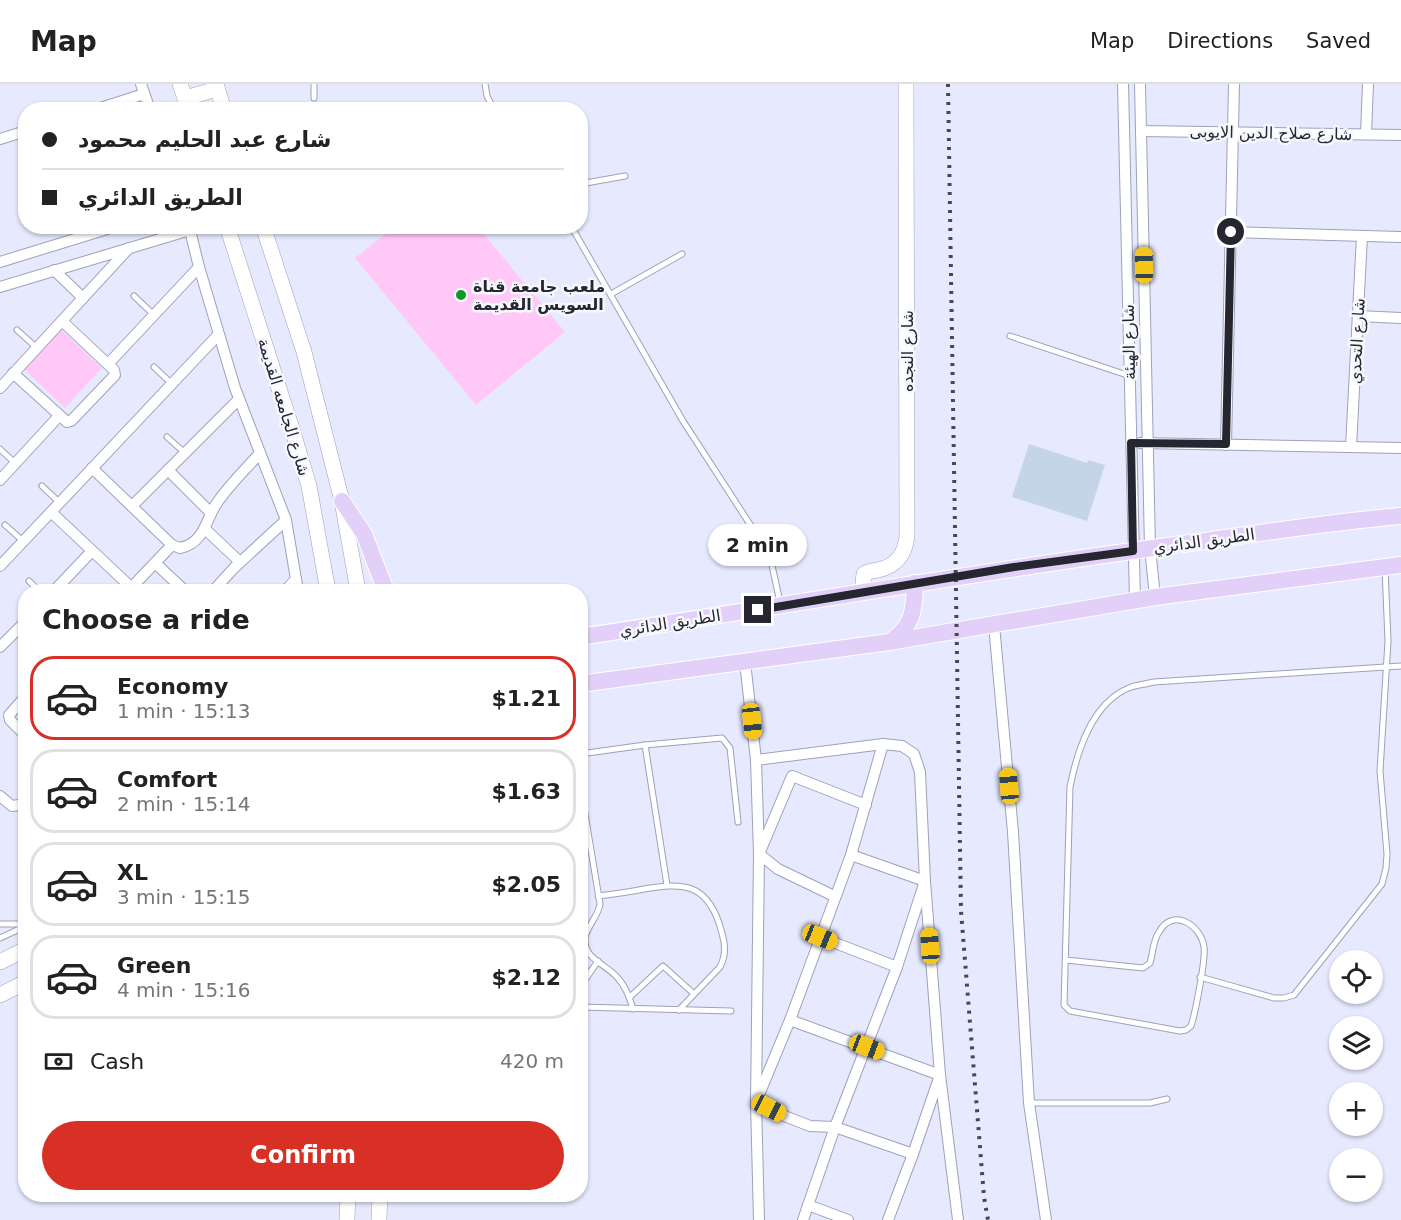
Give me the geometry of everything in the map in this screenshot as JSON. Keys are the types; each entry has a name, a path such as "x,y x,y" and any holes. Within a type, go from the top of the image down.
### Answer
{"main road":[{"name":"شارع النجده","path":"862,592 864,574 888,567 899,559 906,546 907,536 906,84"},
{"path":"185,97 217,86 222,102"},
{"name":"شارع الجامعه القديمة","path":"230,234 309,486 327,584"},
{"name":"شارع الجامعه القديمة","path":"265,234 304,352 342,501 357,584"},
{"path":"342,501 364,534 383,584"},
{"name":"الطريق الدائري","path":"588,636 1141,549 1401,516"},
{"path":"588,683 889,642 1155,597 1393,566"},
{"path":"889,642 901,634 909,624 914,611 915,583"},
{"path":"0,962 18,953"},
{"path":"0,995 18,986"},
{"path":"347,1220 348,1202"},
{"path":"379,1220 380,1202"}],"street":[{"name":"شارع الهيئة","path":"1124,84 1131,443 1141,549 1155,597"},
{"name":"شارع الهيئة","path":"1135,601 1141,549 1147,443 1140,84"},
{"path":"1226,444 1234,84"},
{"path":"1366,134 1368,84"},
{"path":"113,102 143,89"},
{"name":"شارع صلاح الدين الايوبى","path":"1141,131 1401,135"},
{"path":"0,139 18,133"},
{"path":"1231,232 1401,237"},
{"path":"0,262 91,234"},
{"path":"0,287 171,234"},
{"path":"191,234 218,334 239,399 285,520 297,584"},
{"name":"شارع التحدي","path":"1351,447 1362,236"},
{"path":"0,388 129,248"},
{"path":"108,364 199,267"},
{"path":"54,270 83,298"},
{"path":"1358,316 1401,318"},
{"path":"14,373 65,422 69,422 115,375 116,371 62,321"},
{"path":"0,566 218,334"},
{"path":"132,506 239,399"},
{"path":"0,480 59,416"},
{"path":"1131,443 1401,448"},
{"path":"92,468 172,545 180,548 205,529 217,502 260,453"},
{"path":"168,470 211,513"},
{"path":"51,512 128,584"},
{"path":"221,584 240,562 285,520"},
{"path":"205,529 240,562"},
{"path":"137,584 172,545"},
{"path":"62,584 92,551"},
{"path":"155,563 178,584"},
{"path":"291,584 296,579"},
{"path":"994,625 1013,832 1029,1103 1046,1220"},
{"path":"0,647 18,629"},
{"path":"745,662 756,760 759,854 756,1102 759,1220"},
{"path":"18,704 9,716 18,728"},
{"path":"756,760 884,744 902,746 914,754 920,772 925,881 940,1075 958,1220"},
{"path":"756,1102 790,1020 851,855 884,744"},
{"path":"759,854 792,776 789,756"},
{"path":"792,776 866,804"},
{"path":"0,796 12,806 18,805"},
{"path":"759,854 778,869 834,896"},
{"path":"851,855 925,881"},
{"path":"803,1220 835,1127 897,968 925,881"},
{"path":"820,937 897,968"},
{"path":"790,1020 940,1075"},
{"path":"888,1220 940,1075"},
{"path":"756,1102 810,1126 835,1127 913,1154"},
{"path":"808,1205 848,1220"}],"lane":[{"path":"314,84 315,98"},
{"path":"485,84 490,102"},
{"path":"588,182 625,177"},
{"path":"576,234 683,421 768,553 781,607"},
{"path":"611,294 682,254"},
{"path":"134,296 154,315"},
{"path":"17,330 37,348"},
{"path":"1010,336 1130,376"},
{"path":"154,367 172,384"},
{"path":"167,436 185,453"},
{"path":"0,449 15,464"},
{"path":"42,486 60,503"},
{"path":"5,525 23,542"},
{"path":"1200,977 1274,998 1284,998 1294,994 1382,884 1386,868 1386,854 1380,756 1393,566"},
{"path":"29,581 32,584"},
{"path":"1066,960 1143,968 1150,963 1158,933 1162,927 1169,922 1184,921 1197,928 1205,950 1191,1026 1180,1031 1067,1009 1064,1005 1070,787 1075,763 1092,721 1109,702 1129,687 1154,682 1401,666"},
{"path":"588,753 717,737 725,740 730,748 738,822"},
{"path":"645,745 668,885"},
{"path":"588,834 599,909 588,933"},
{"path":"598,896 668,885 682,886 704,897 715,913 724,942 725,960 679,1010"},
{"path":"0,924 18,925"},
{"path":"0,938 18,929"},
{"path":"588,952 616,976 630,997 633,1009"},
{"path":"588,975 598,961"},
{"path":"630,997 663,966 693,993"},
{"path":"588,1007 731,1011"},
{"path":"1029,1103 1167,1100"}],"shaded area":[{"path":"385,234 484,234 565,332 476,405 355,258"},
{"path":"60,329 102,368 65,408 23,368"}],"building":[{"path":"1029,444 1087,463 1088,460 1105,465 1087,521 1012,497"}],"railway":[{"path":"948,84 961,911 984,1197 988,1220"}],"place":[{"name":"ملعب جامعة قناة السويس القديمة","path":"461,295"}],"route":[{"path":"758,610 1014,567 1133,551 1131,443 1226,444 1231,232"}]}
